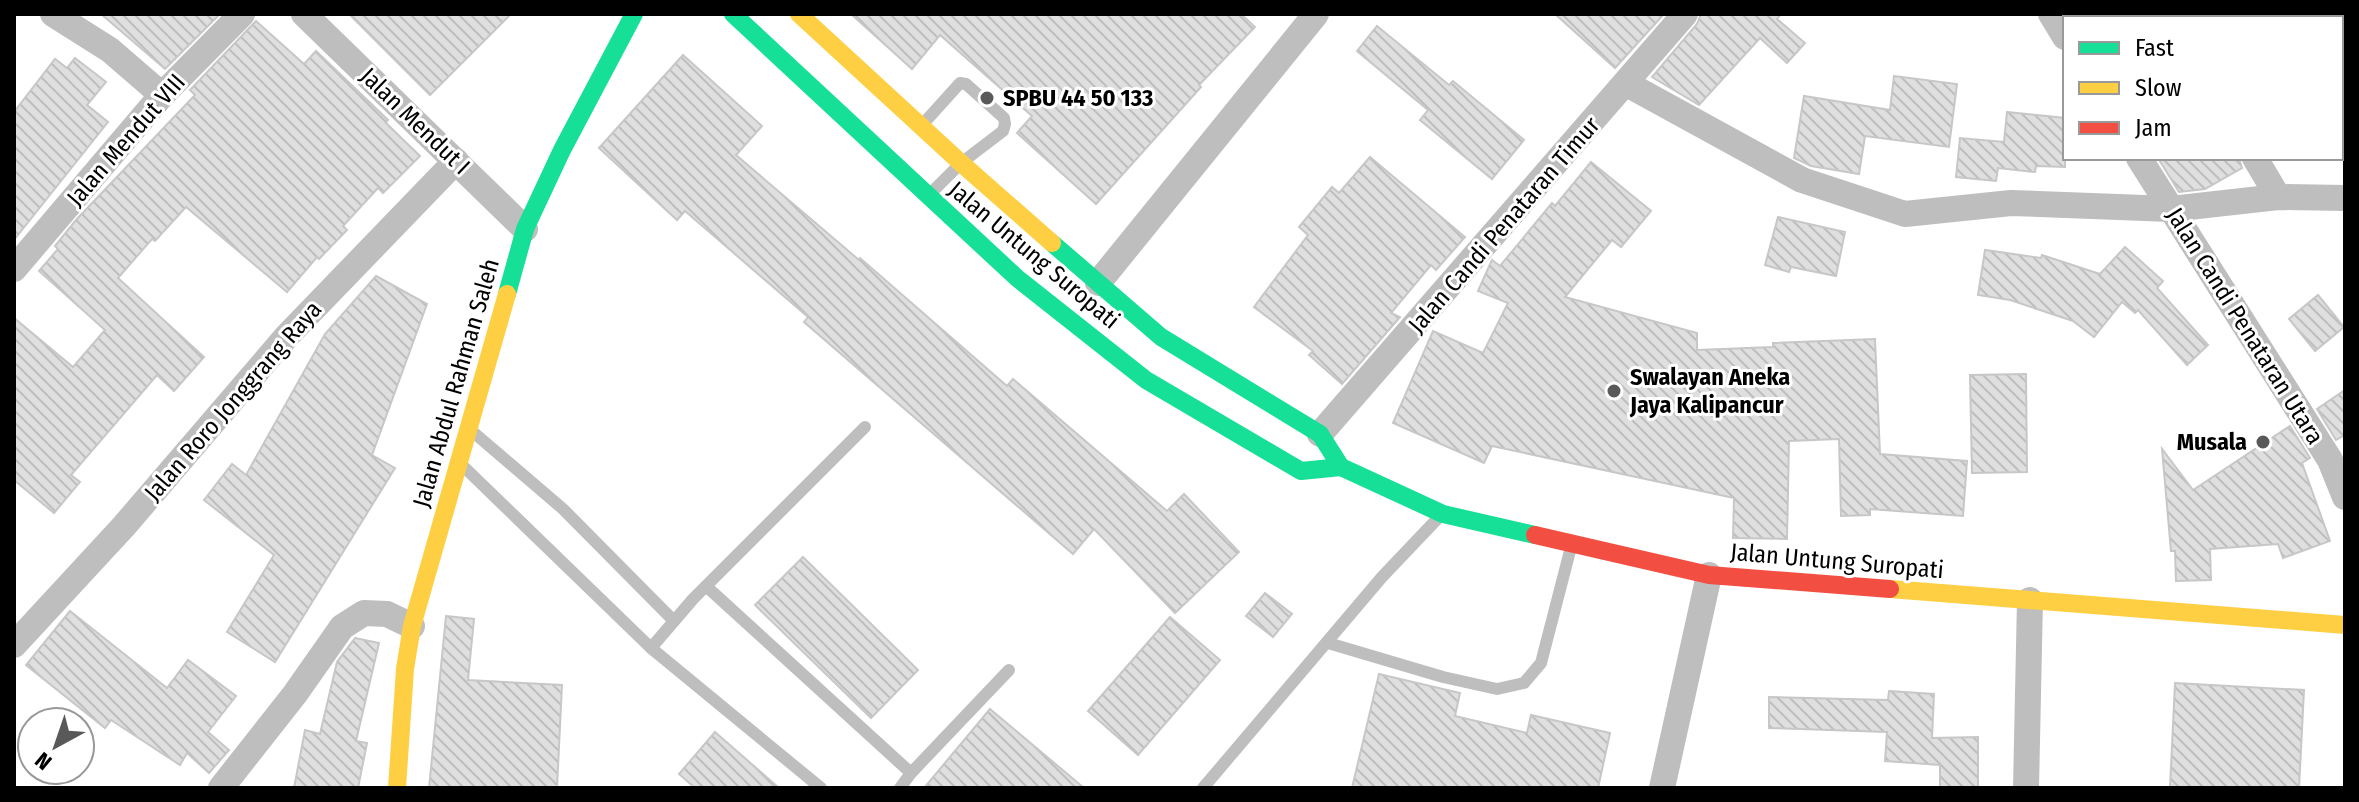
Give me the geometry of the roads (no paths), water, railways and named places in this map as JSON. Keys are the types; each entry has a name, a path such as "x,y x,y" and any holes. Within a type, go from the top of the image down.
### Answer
{"main road":[{"name":"Jalan Abdul Rahman Saleh","path":"397,788 405,669 412,626 525,229 562,150 634,14"},
{"name":"Jalan Untung Suropati","path":"733,14 1017,278 1146,380 1301,471 1341,467 1443,514 1709,575 2345,625"},
{"name":"Jalan Untung Suropati","path":"799,14 961,163 1161,337 1320,434 1341,467"}],"street":[{"path":"53,14 110,50 162,95"},
{"name":"Jalan Mendut VIII","path":"20,253 162,95 242,14"},
{"name":"Jalan Mendut I","path":"304,14 525,229"},
{"name":"Jalan Candi Penataran Timur","path":"1320,434 1685,14"},
{"path":"2051,14 2063,34"},
{"path":"1098,283 1311,16"},
{"path":"1627,84 1802,180 1905,214 2011,203 2171,209 2278,197 2345,198"},
{"name":"Jalan Candi Penataran Utara","path":"2140,160 2330,460 2345,497"},
{"path":"2256,160 2278,197"},
{"name":"Jalan Roro Jonggrang Raya","path":"14,645 124,526 287,336 456,161"},
{"path":"1662,788 1709,575"},
{"path":"2026,788 2030,600"},
{"path":"221,788 295,694 342,627 364,613 387,614 412,626"}],"lane":[{"path":"922,125 960,83 966,84 1004,118 1005,124 1003,131 961,163 928,197"},
{"path":"651,648 865,427"},
{"path":"469,428 563,509 674,621"},
{"path":"459,462 651,648 821,788"},
{"path":"1203,788 1382,577 1443,514"},
{"path":"1328,643 1443,677 1497,689 1524,683 1541,663 1572,544"},
{"path":"707,587 911,773"},
{"path":"900,788 1009,670"}],"place":[{"name":"SPBU 44 50 133","path":"987,98"},
{"name":"Swalayan Aneka Jaya Kalipancur","path":"1614,391"},
{"name":"Musala","path":"2263,442"}]}
